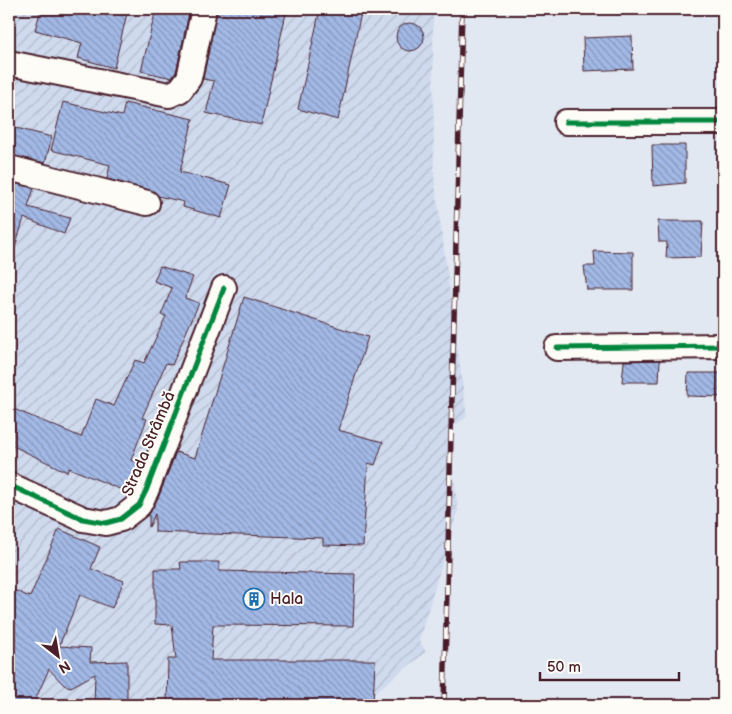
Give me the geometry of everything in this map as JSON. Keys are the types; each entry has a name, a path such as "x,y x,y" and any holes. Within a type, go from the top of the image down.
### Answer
{"street":[{"path":"9,63 169,95 180,90 189,78 204,9"},
{"path":"566,122 723,122"},
{"path":"9,168 147,203"},
{"name":"Strada Strâmbă","path":"9,485 83,519 106,523 121,519 139,505 224,288"},
{"path":"557,348 723,346"}],"shaded area":[{"path":"9,9 433,9 434,176 467,417 455,425 450,445 458,510 419,640 426,652 359,705 9,705"}],"building":[{"path":"41,9 128,9 114,68 78,58 82,43 35,30"},
{"path":"156,9 190,9 176,72 172,78 141,71"},
{"path":"217,9 287,9 261,125 206,113 214,81 203,79"},
{"path":"320,9 342,9 361,13 338,120 298,109"},
{"path":"410,23 420,27 424,37 420,47 410,51 400,47 396,37 400,27"},
{"path":"632,36 633,69 584,71 583,38"},
{"path":"63,102 122,116 125,103 193,119 180,172 231,185 221,218 183,207 184,202 158,196 150,190 107,179 110,165 51,150"},
{"path":"12,127 52,137 45,163 9,155 9,138"},
{"path":"652,145 685,145 685,183 653,186"},
{"path":"9,182 34,188 28,207 70,218 64,234 24,218 12,257 9,257"},
{"path":"658,221 703,221 701,257 666,258 667,242 659,242"},
{"path":"594,251 633,252 633,290 587,290 584,266 595,266"},
{"path":"160,266 193,277 185,298 199,303 172,365 166,363 142,418 147,419 131,460 142,464 131,490 122,490 69,468 67,472 9,444 9,407 81,437 96,399 114,406 135,360 144,363 166,316 161,315 172,288 154,281"},
{"path":"244,297 368,337 338,430 383,442 375,465 368,463 363,546 323,545 323,538 155,532 155,514 149,527 149,514 159,496 176,452 195,458"},
{"path":"660,360 659,382 622,382 624,361"},
{"path":"688,373 723,373 723,397 687,396"},
{"path":"59,529 100,547 91,569 124,581 112,608 80,595 59,646 91,648 90,662 127,661 127,705 94,705 95,674 71,687 64,685 49,669 33,705 9,705 9,588 30,597"},
{"path":"180,562 219,562 219,571 355,574 353,626 213,625 211,660 375,660 373,705 167,705 168,659 176,659 172,625 155,624 155,569 181,569"}],"railway":[{"path":"444,705 462,9"}],"cycle path":[{"path":"566,122 723,122"},
{"path":"9,485 83,519 106,523 121,519 139,505 224,288"},
{"path":"557,348 723,346"}],"place":[{"name":"Hala","path":"254,599"}]}
